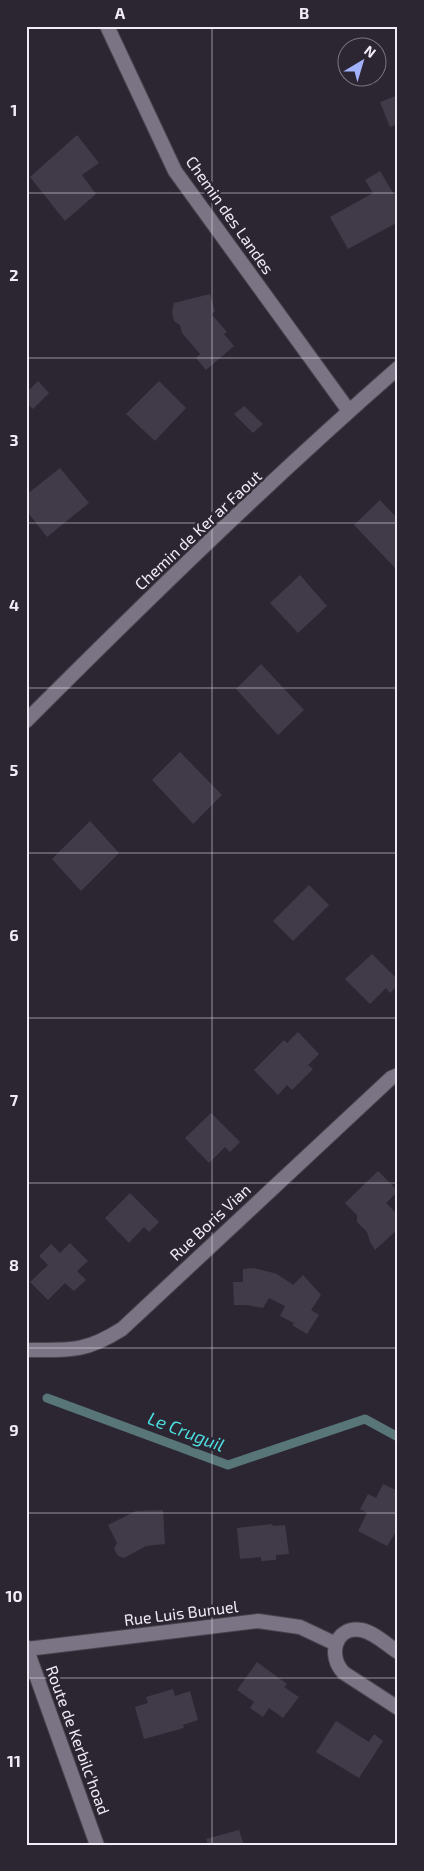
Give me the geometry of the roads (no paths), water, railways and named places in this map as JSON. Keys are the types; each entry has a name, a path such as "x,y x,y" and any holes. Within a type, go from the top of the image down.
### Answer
{"street":[{"name":"Chemin des Landes","path":"107,26 176,171 349,411"},
{"name":"Chemin de Ker ar Faout","path":"26,721 118,630 349,411 398,368"},
{"name":"Rue Boris Vian","path":"26,1350 70,1350 83,1348 122,1329 391,1078 398,1075"},
{"name":"Rue Luis Bunuel","path":"27,1648 258,1621 300,1627 336,1644"},
{"path":"398,1652 362,1630 346,1633 336,1644 335,1660 340,1669 398,1708"},
{"name":"Route de Kerbilc'hoad","path":"27,1648 97,1845"}],"waterway":[{"name":"Le Cruguil","path":"47,1398 228,1465 365,1419 398,1437"}]}
